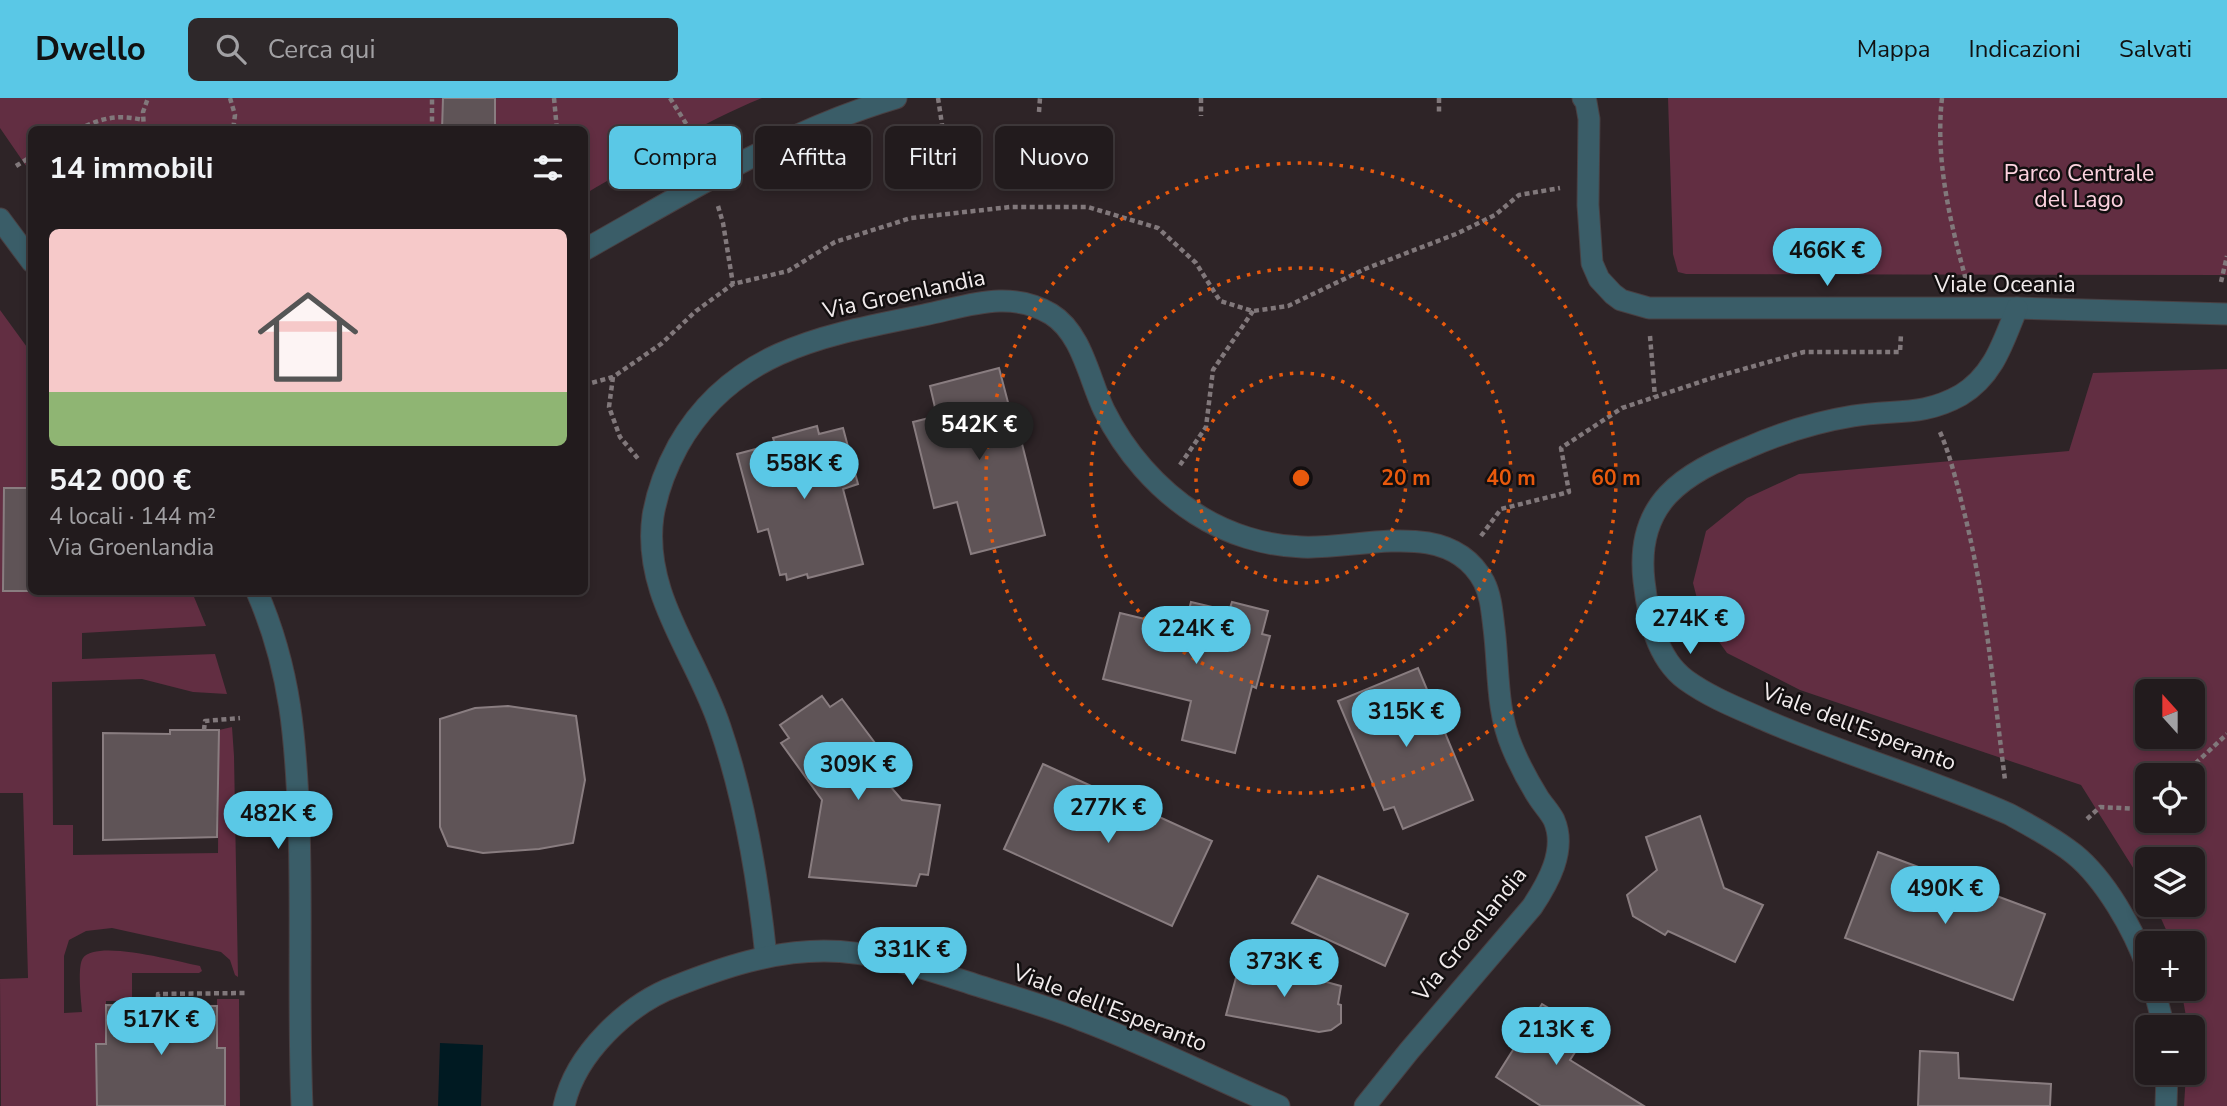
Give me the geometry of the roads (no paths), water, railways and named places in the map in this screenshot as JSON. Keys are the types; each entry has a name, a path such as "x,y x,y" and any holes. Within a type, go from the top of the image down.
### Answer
{"street":[{"path":"588,248 750,157 849,113 896,98"},
{"name":"Viale Oceania","path":"1583,98 1589,119 1589,242 1592,263 1604,284 1621,300 1649,308 2017,308 2227,314"},
{"path":"0,219 28,257"},
{"name":"Via Groenlandia","path":"766,956 744,814 729,754 711,700 671,621 656,579 652,525 657,493 680,443 701,411 720,391 758,365 807,342 827,336 999,299 1012,300 1044,310 1066,328 1079,349 1099,399 1133,456 1164,489 1208,521 1266,543 1321,548 1404,539 1438,545 1464,559 1478,572 1487,587 1492,607 1506,734 1528,779 1553,819 1558,834 1556,860 1545,887 1532,907 1365,1106"},
{"name":"Viale dell'Esperanto","path":"2017,308 1997,357 1987,373 1961,395 1930,409 1864,414 1820,422 1756,443 1696,471 1664,499 1647,531 1643,555 1646,600 1654,632 1667,661 1675,671 1699,688 1796,733 2009,814 2061,845 2085,864 2117,906 2135,939"},
{"path":"258,595 280,656 296,746 302,1106"},
{"name":"Viale dell'Esperanto","path":"564,1106 571,1085 586,1059 611,1028 640,1003 692,979 766,956 805,952 842,952 895,960 944,974 1084,1021 1279,1106"},
{"path":"2166,1106 2167,1085"}],"water":[{"path":"440,1043 483,1045 481,1106 438,1106"}],"park label":[{"name":"Parco Centrale del Lago","path":"2079,186"}]}
